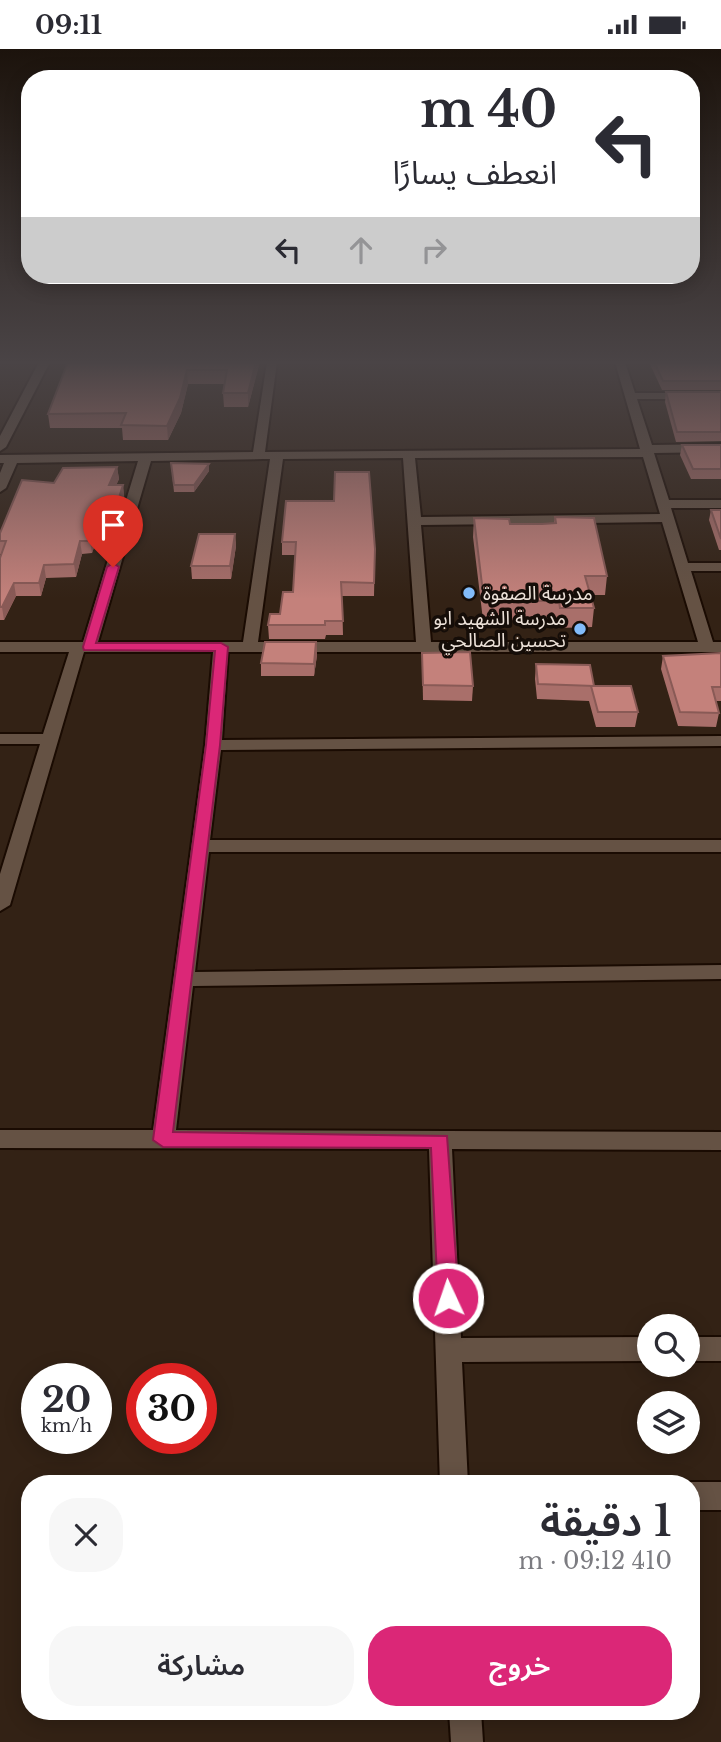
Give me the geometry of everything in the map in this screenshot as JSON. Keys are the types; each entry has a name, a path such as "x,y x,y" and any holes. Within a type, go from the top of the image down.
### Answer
{"street":[{"path":"258,458 260,441"},
{"path":"0,647 714,647 682,567 644,441"},
{"path":"0,488 6,459 258,458 721,448"},
{"path":"409,454 424,647"},
{"path":"250,647 277,457"},
{"path":"0,905 9,845 83,647 145,459"},
{"path":"663,504 721,504"},
{"path":"415,521 668,518"},
{"path":"682,567 721,567"},
{"path":"163,1140 181,979 213,745 221,647"},
{"path":"0,739 50,740"},
{"path":"213,745 721,741"},
{"path":"200,846 721,846"},
{"path":"181,979 721,972"},
{"path":"0,1139 721,1141"},
{"path":"440,1141 451,1350 454,1475"},
{"path":"451,1350 637,1349"},
{"path":"700,1349 721,1349"},
{"path":"700,1496 721,1496"},
{"path":"466,1720 467,1742"}],"building":[{"path":"682,445 721,445 721,469 693,469"},
{"path":"171,463 209,464 194,485 174,485"},
{"path":"117,467 109,485 123,485 109,524 96,524 90,541 80,541 74,564 44,565 39,583 14,583 0,607 0,558 6,541 0,541 0,533 22,480 54,483 63,468"},
{"path":"335,472 369,472 375,549 374,583 341,582 343,621 325,621 325,625 268,625 270,614 280,614 283,592 293,592 296,542 282,542 286,501 334,501"},
{"path":"711,510 721,510 721,539"},
{"path":"555,517 594,518 607,576 585,576 594,608 560,608 559,601 484,601 474,518 509,519 510,524 542,524 556,523"},
{"path":"199,534 235,534 230,566 191,566"},
{"path":"265,642 316,642 314,664 261,663"},
{"path":"470,652 473,686 423,685 422,653"},
{"path":"721,653 721,687 712,687 719,713 680,712 663,656"},
{"path":"536,664 590,665 594,686 538,684"},
{"path":"591,686 631,686 638,712 598,712"}],"place":[{"name":"مدرسة الصفوة","path":"469,593"},
{"name":"مدرسة الشهيد ابو تحسين الصالحي","path":"580,629"}],"route":[{"path":"113,567 89,647 221,647 213,745 181,979 163,1140 440,1141 448,1298"}]}
